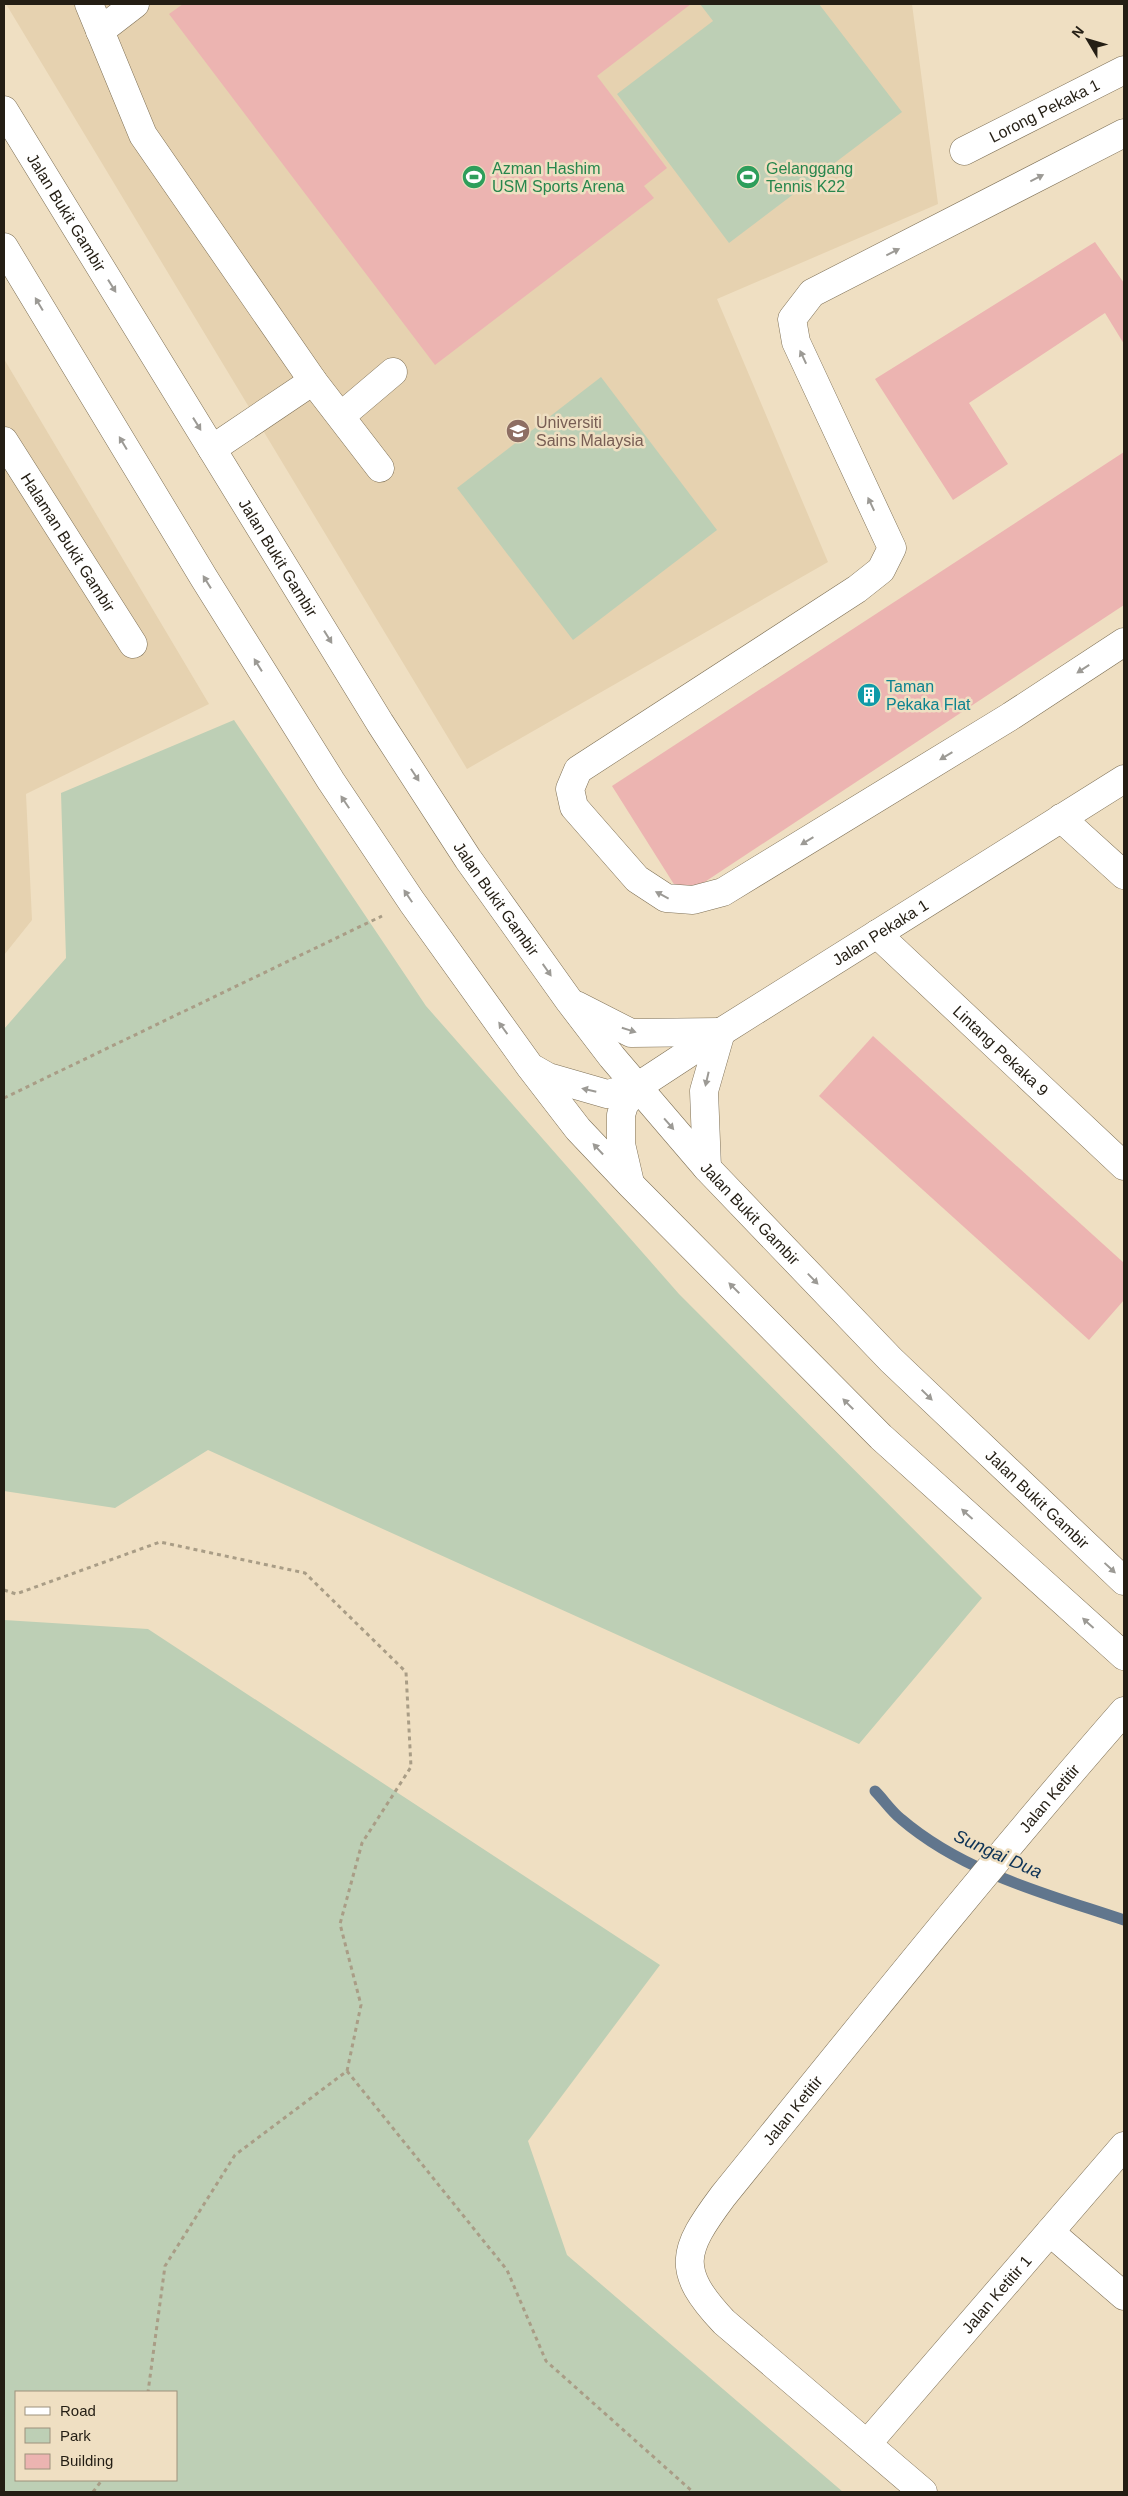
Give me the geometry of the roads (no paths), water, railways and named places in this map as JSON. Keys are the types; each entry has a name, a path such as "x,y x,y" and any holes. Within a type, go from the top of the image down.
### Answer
{"main road":[{"path":"89,4 143,135 313,380 380,468"},
{"path":"100,31 136,4"},
{"name":"Lorong Pekaka 1","path":"964,151 1124,70"},
{"name":"Jalan Bukit Gambir","path":"4,110 380,723 468,859 570,1002 637,1087 707,1168 891,1360 1124,1582"},
{"path":"1124,133 812,293 792,320 796,342 892,548 881,570 857,589 578,770 570,789 574,807 637,879 666,898 693,900 723,892 1011,716 1124,642"},
{"path":"4,246 204,578 331,781 412,902 531,1068 578,1129 881,1437 1124,1656"},
{"path":"340,416 393,372"},
{"path":"212,449 313,380"},
{"name":"Halaman Bukit Gambir","path":"4,441 133,644"},
{"name":"Jalan Pekaka 1","path":"637,1087 721,1032 1124,779"},
{"path":"1061,818 1124,875"},
{"name":"Lintang Pekaka 9","path":"877,934 1124,1166"},
{"path":"570,1002 631,1032 721,1032 711,1061 704,1091 707,1168"},
{"path":"531,1068 548,1077 607,1094 637,1087"},
{"path":"631,1185 620,1144 621,1115 624,1105 637,1087"},
{"name":"Jalan Ketitir","path":"924,2492 724,2322 702,2299 688,2268 691,2244 703,2222 723,2196 1016,1835 1124,1711"},
{"name":"Jalan Ketitir 1","path":"867,2444 1124,2146"},
{"path":"1050,2232 1124,2296"}],"waterway":[{"name":"Sungai Dua","path":"875,1791 894,1813 926,1838 979,1868 1036,1891 1124,1920"}],"place":[{"name":"Azman Hashim USM Sports Arena","path":"474,177"},
{"name":"Gelanggang Tennis K22","path":"748,177"},
{"name":"Universiti Sains Malaysia","path":"518,431"},
{"name":"Taman Pekaka Flat","path":"869,695"}]}
